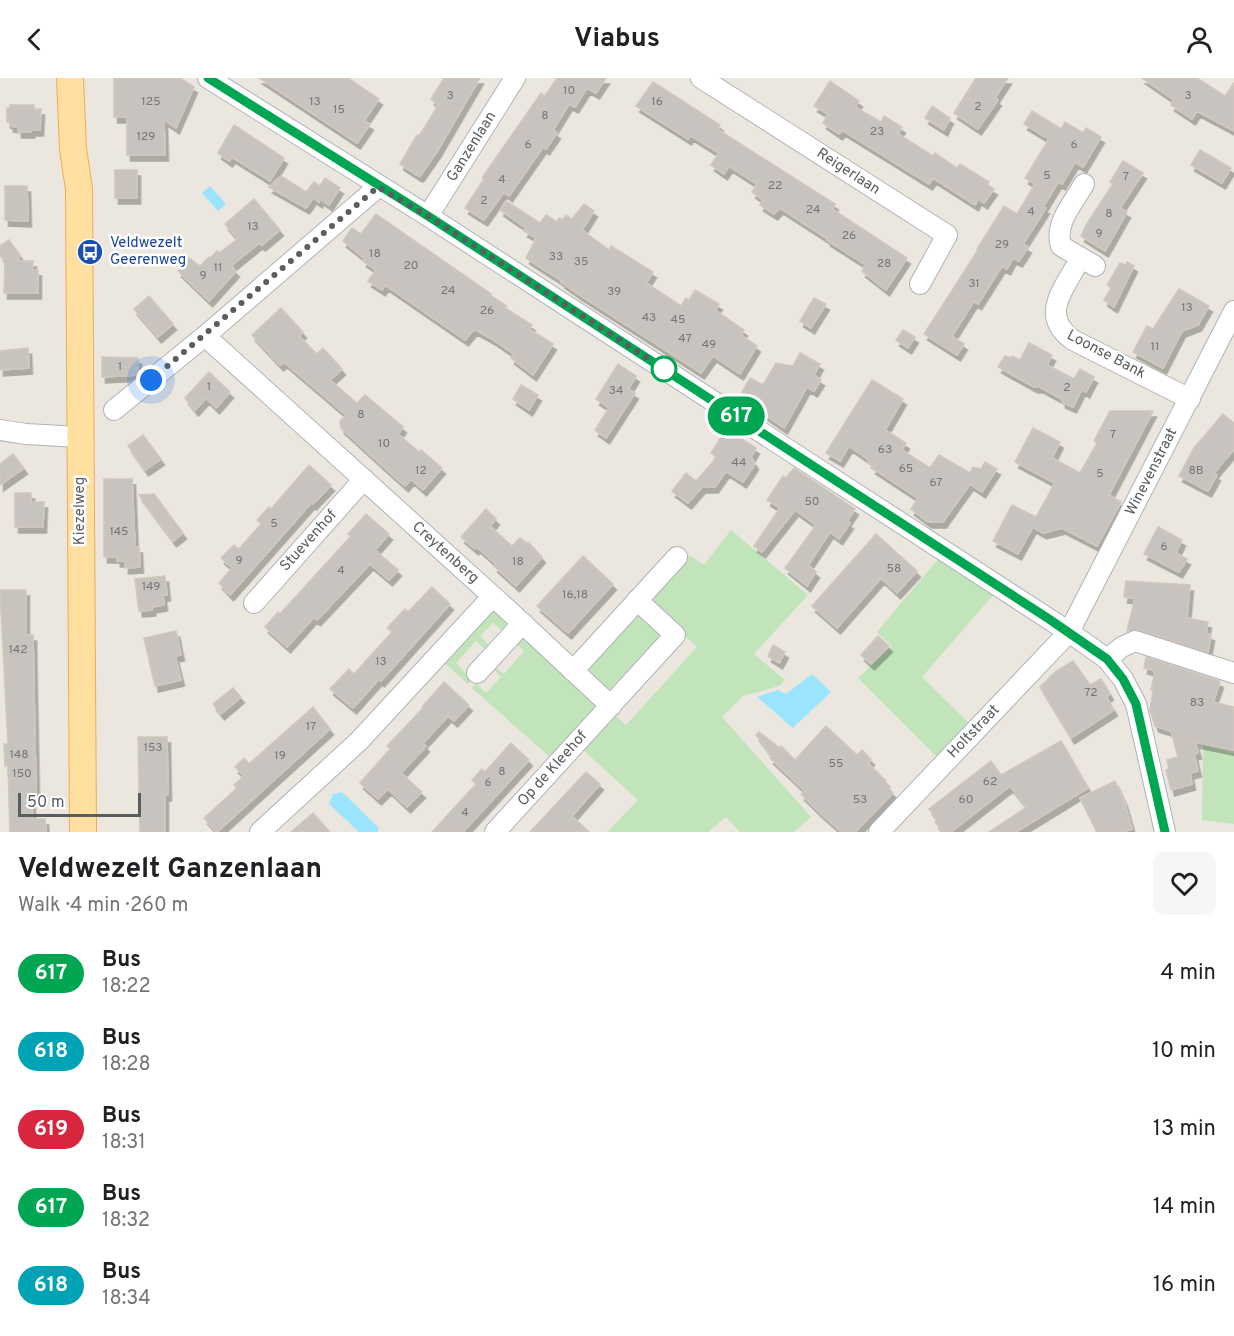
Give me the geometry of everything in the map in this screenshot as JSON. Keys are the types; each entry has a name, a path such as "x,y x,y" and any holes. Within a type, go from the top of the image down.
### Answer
{"main road":[{"name":"Kiezelweg","path":"70,78 70,114 79,189 83,832"},
{"name":"Kiezelweg","path":"79,189 86,150 88,78"}],"street":[{"path":"208,78 378,187 428,216 1069,632 1107,659 1123,679 1136,704 1165,832"},
{"name":"Ganzenlaan","path":"428,216 515,78"},
{"name":"Reigerlaan","path":"703,79 947,235 920,284"},
{"name":"Loonse Bank","path":"1084,184 1060,225 1058,236 1061,246 1087,263 1056,306 1055,318 1062,333 1190,399"},
{"path":"114,410 205,336 378,187"},
{"name":"Winevenstraat","path":"1069,632 1234,311"},
{"name":"Creytenberg","path":"205,336 493,596 359,741 260,832"},
{"path":"0,430 80,437"},
{"name":"Stuevenhof","path":"254,603 364,480"},
{"path":"573,670 677,556"},
{"path":"493,596 611,706"},
{"name":"Op de Kleehof","path":"495,832 675,635 637,600"},
{"path":"477,673 523,623"},
{"name":"Holtstraat","path":"879,832 1069,632"},
{"path":"1107,659 1122,647 1135,641 1234,673"}],"green space":[{"path":"731,530 808,595 754,654 785,680 779,686 743,696 722,717 811,817 794,832 740,832 726,817 708,832 607,832 638,800 581,748 612,713 626,725 697,647 648,603 689,555 704,565"},
{"path":"939,558 993,595 922,677 971,725 937,757 858,678 892,646 877,632"},
{"path":"641,609 667,633 613,690 604,688 590,673 591,663"},
{"path":"490,612 498,612 505,618 506,627 503,631 493,623 480,636 490,646 486,650 476,641 456,663 472,680 468,684 442,661"},
{"path":"527,638 597,705 594,714 552,759 472,688 476,683 486,693 501,677 491,667 493,665 504,674 524,651 514,642"},
{"path":"1203,745 1234,753 1234,824 1202,820"}],"water":[{"path":"210,186 226,204 218,211 202,193"},
{"path":"812,674 831,692 793,728 757,697 778,690 786,694"},
{"path":"342,792 379,828 377,832 359,832 329,804 333,794"}],"building":[{"path":"114,78 180,78 194,87 176,128 164,120 165,155 127,155 127,117 114,117"},
{"path":"259,78 348,78 379,99 364,121 370,124 357,143"},
{"path":"444,78 480,78 420,176 400,164 438,106 431,99"},
{"path":"557,78 606,78 596,93 587,88 575,107 569,104 553,130 557,133 546,149 543,147 509,196 504,192 484,220 465,208 484,179 482,178 541,93 545,96"},
{"path":"976,78 1008,78 995,98 998,100 978,129 954,113"},
{"path":"1142,78 1197,78 1225,96 1234,83 1234,131 1197,111 1192,119 1171,105 1174,100"},
{"path":"830,81 859,101 855,107 881,122 884,116 902,127 898,134 933,156 935,153 957,168 960,164 989,182 987,185 994,189 984,203 978,199 975,205 933,178 929,184 842,130 839,134 823,123 828,114 814,106"},
{"path":"653,82 720,125 717,129 835,204 832,209 907,258 886,290 862,271 866,265 828,239 780,208 774,214 760,205 763,200 752,192 757,184 729,166 724,174 711,165 719,153 690,135 688,139 636,106"},
{"path":"10,105 34,105 34,109 41,109 40,130 18,132 18,127 10,126 7,122 7,108 10,108"},
{"path":"932,106 950,118 944,130 925,118"},
{"path":"1032,111 1061,129 1065,122 1083,133 1086,128 1101,137 1083,167 1075,162 1062,184 1058,182 1043,207 1046,208 1023,244 1028,247 1019,261 1013,258 1007,269 1002,266 978,304 974,301 952,336 964,344 957,355 924,334 1004,206 1017,214 1035,184 1025,178 1049,139 1024,124"},
{"path":"234,125 284,158 270,181 232,157 229,161 218,153"},
{"path":"1200,150 1231,168 1222,183 1191,165"},
{"path":"1123,161 1143,173 1120,208 1127,212 1105,251 1081,236 1113,184 1110,182"},
{"path":"115,170 137,170 137,198 115,198"},
{"path":"281,176 306,192 314,182 320,186 325,178 340,188 329,205 320,199 319,202 313,198 306,208 269,187"},
{"path":"5,186 27,186 28,221 5,220"},
{"path":"254,199 280,230 262,245 259,243 231,266 236,271 209,301 178,271 189,258 200,266 217,251 219,253 238,239 225,224"},
{"path":"506,201 540,223 546,215 557,222 559,218 563,220 566,215 572,219 584,204 594,211 582,230 609,250 611,246 653,272 646,283 681,306 686,298 689,300 695,290 719,304 715,310 744,330 741,335 757,346 740,374 713,356 701,373 526,258 536,238 524,231 526,228 500,210"},
{"path":"376,214 491,294 507,306 505,308 532,325 529,329 553,344 533,375 511,358 514,354 492,339 474,329 465,340 385,285 382,290 368,281 376,270 363,261 364,258 343,241 352,228 361,234"},
{"path":"9,240 19,254 19,261 33,261 32,270 38,270 38,293 4,293 5,262 0,255 0,246"},
{"path":"1127,262 1134,266 1114,307 1104,300 1111,288 1107,285 1120,263 1126,265"},
{"path":"1179,289 1209,306 1198,325 1182,331 1163,368 1133,352 1147,326 1153,329"},
{"path":"149,296 173,324 158,337 134,309"},
{"path":"814,298 826,304 811,328 800,321"},
{"path":"281,308 303,332 299,336 317,354 323,348 342,369 330,380 357,403 365,395 403,427 398,434 442,468 423,490 411,479 405,486 387,470 341,428 340,421 346,415 284,362 280,365 252,335"},
{"path":"903,330 915,337 908,348 896,340"},
{"path":"1029,343 1052,355 1047,365 1074,379 1080,369 1094,377 1086,392 1082,389 1073,407 1040,387 1034,387 998,367 1005,356 1011,358 1012,356 1020,360"},
{"path":"28,348 29,368 0,370 0,351"},
{"path":"800,353 820,364 814,375 821,380 814,391 807,387 784,428 739,397 750,378 763,385 776,363 793,366"},
{"path":"102,357 138,358 138,375 102,377"},
{"path":"618,364 636,376 628,389 635,393 606,438 595,430 609,408 596,399"},
{"path":"209,372 230,392 216,408 206,398 195,410 185,398"},
{"path":"872,380 903,399 885,430 906,443 902,450 930,468 939,455 970,473 973,467 981,469 985,462 997,469 982,492 970,484 943,522 928,522 911,509 918,498 872,468 874,466 868,462 869,460 849,446 840,461 826,453"},
{"path":"521,385 538,395 529,410 513,399"},
{"path":"1110,411 1153,411 1109,495 1121,502 1097,546 1062,528 1043,533 1033,527 1018,554 993,541 1012,505 1036,517 1055,483 1015,462 1033,428 1060,442 1052,458 1080,473 1097,443 1094,441"},
{"path":"1223,414 1234,423 1234,449 1214,473 1217,475 1208,491 1179,476 1194,448"},
{"path":"726,429 756,448 751,457 755,464 743,482 726,471 715,487 702,487 688,503 672,491 686,473 696,481 717,457 711,453"},
{"path":"143,435 161,459 145,470 128,446"},
{"path":"13,454 24,468 0,485 0,464"},
{"path":"309,465 331,485 313,504 312,502 230,595 219,583 232,568 221,558 234,545 239,549 261,524 257,520 269,507 271,509"},
{"path":"794,468 855,509 847,521 850,523 839,539 830,532 808,565 816,572 807,586 785,568 816,525 795,510 762,552 754,546 780,508 767,500 783,476 786,478"},
{"path":"104,479 132,479 135,547 139,547 140,567 125,568 125,561 117,561 117,557 104,557"},
{"path":"15,493 31,493 31,502 44,502 43,527 15,527"},
{"path":"154,494 183,533 173,541 139,495"},
{"path":"486,509 496,519 490,526 512,546 520,538 528,542 542,557 516,586 477,547 475,549 461,537"},
{"path":"366,514 389,534 375,550 398,570 389,580 370,564 317,620 314,617 287,647 265,627 278,612 280,614 351,536 348,534"},
{"path":"1158,527 1182,540 1176,553 1187,559 1179,572 1144,554"},
{"path":"876,534 917,571 897,593 881,578 837,628 812,606"},
{"path":"583,556 613,584 568,633 537,606"},
{"path":"165,576 167,595 163,595 164,605 152,607 152,610 139,611 135,579"},
{"path":"1126,581 1190,585 1187,618 1208,622 1206,633 1211,635 1208,652 1139,630 1127,631 1135,598 1124,597"},
{"path":"432,587 450,604 381,681 379,679 353,708 330,689 349,669 354,674 392,632 387,628 405,609 408,612"},
{"path":"0,590 26,590 26,635 33,635 36,793 31,793 33,819 45,819 46,832 10,832 8,766 5,766 4,744 8,744"},
{"path":"176,631 181,655 175,656 181,680 155,686 144,638"},
{"path":"878,636 889,646 871,664 861,655"},
{"path":"773,645 785,652 779,663 768,656"},
{"path":"1146,657 1219,681 1213,702 1234,707 1234,750 1195,742 1198,753 1194,754 1198,771 1190,773 1192,784 1171,790 1166,770 1169,769 1167,760 1178,757 1171,731 1155,726 1150,710 1155,671 1144,668"},
{"path":"1073,661 1090,685 1101,679 1110,694 1106,697 1114,710 1071,738 1040,687 1055,672"},
{"path":"444,682 469,705 454,721 448,716 423,743 426,746 401,773 422,792 407,807 388,789 378,799 360,783 390,749 387,746"},
{"path":"233,688 241,697 221,714 213,704"},
{"path":"313,707 330,729 217,832 204,818 237,788 234,785 244,776 235,767 244,758 249,764"},
{"path":"826,726 857,755 862,750 871,759 868,763 886,781 884,783 893,793 855,832 842,832 820,813 801,794 805,791 770,758 772,756 756,735 759,732 780,748 781,746 795,760"},
{"path":"138,737 167,737 168,795 165,795 165,832 140,832"},
{"path":"1061,741 1088,788 1016,832 989,832 1027,807 1010,786 951,832 943,832 935,822 937,819 929,809 991,761 1001,775"},
{"path":"511,743 529,760 463,832 432,832 476,784 472,780 482,769 485,772"},
{"path":"586,772 600,784 572,816 589,832 530,832"},
{"path":"1115,781 1124,801 1132,829 1123,832 1097,832 1080,798"},
{"path":"313,813 330,832 291,832"}],"bus line":[{"name":"617","path":"208,78 378,187 428,216 1049,619 1107,659 1123,679 1136,704 1165,832"}],"place":[{"name":"Veldwezelt Geerenweg","path":"90,252"}],"route":[{"path":"151,380 378,187 428,216 669,372 664,369"}]}
